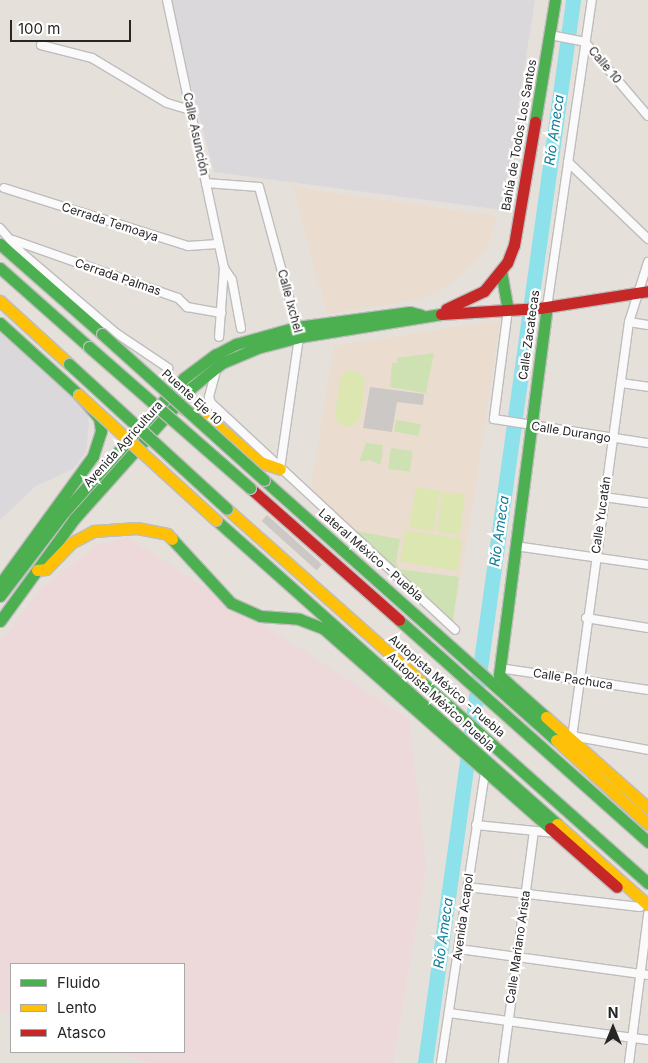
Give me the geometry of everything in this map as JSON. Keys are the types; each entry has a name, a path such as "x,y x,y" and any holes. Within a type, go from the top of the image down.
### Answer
{"main road":[{"name":"Bahía de Todos Los Santos","path":"433,313 484,291 501,271 514,245 553,35 555,0"},
{"path":"0,244 31,266"},
{"name":"Puente Eje 10","path":"31,266 102,334 264,480"},
{"name":"Autopista México - Puebla","path":"0,268 648,842"},
{"path":"501,271 513,308"},
{"path":"433,313 544,308 648,291"},
{"name":"Autopista México - Puebla","path":"0,301 228,509 648,883"},
{"name":"Calle Zacatecas","path":"499,671 515,546 527,424 544,308"},
{"name":"Avenida Agricultura","path":"0,596 65,511 184,378 236,344 410,312 421,315 433,313"},
{"path":"0,323 79,395 99,418 98,447 0,584"},
{"name":"Avenida Agricultura","path":"0,621 74,518 191,388 217,367 257,348 298,332"},
{"name":"Autopista México Puebla","path":"79,395 446,730 513,795 559,832"},
{"path":"184,408 204,415 260,462 280,469"},
{"name":"Lateral México - Puebla","path":"264,480 648,824"},
{"path":"36,570 46,568 71,543 94,531 120,527 155,530 175,541 216,591 244,611 299,619 323,628 446,730"},
{"path":"499,671 648,808"},
{"name":"Autopista México Puebla","path":"486,768 646,910"}],"street":[{"name":"Calle Asunción","path":"167,0 224,268 219,336"},
{"name":"Calle Zacatecas","path":"544,308 592,0"},
{"name":"Calle 10","path":"553,35 586,42 648,116"},
{"path":"42,45 84,55 167,103 190,110"},
{"path":"568,162 648,238"},
{"name":"Calle Ixchel","path":"206,183 259,187 298,332 280,469"},
{"name":"Cerrada Temoaya","path":"4,188 188,246 218,244"},
{"path":"0,228 13,240 31,266 116,333 168,368"},
{"name":"Cerrada Palmas","path":"13,240 178,298 187,307 221,313"},
{"name":"Calle Yucatán","path":"572,737 586,618 629,322 635,293 648,262"},
{"name":"Calle Asunción","path":"224,268 232,280 241,328"},
{"name":"Calle Durango","path":"513,308 498,420 648,443"},
{"path":"629,322 648,325"},
{"path":"217,367 209,397 212,403 280,469 456,630"},
{"path":"621,383 648,388"},
{"path":"604,497 648,503"},
{"path":"515,546 648,566"},
{"path":"586,618 648,628"},
{"name":"Calle Pachuca","path":"499,671 648,690"},
{"path":"572,737 648,750"},
{"name":"Avenida Acapol","path":"441,1063 486,768"},
{"path":"476,825 534,832 559,832"},
{"name":"Calle Mariano Arista","path":"503,1063 534,832"},
{"path":"468,887 646,910 645,974 629,1063"},
{"path":"458,949 645,974"},
{"path":"448,1013 648,1040"}],"shaded area":[{"path":"168,0 535,0 502,210 214,172"},
{"path":"293,187 497,216 486,251 447,287 417,300 327,314"},
{"path":"500,320 476,486 453,621 310,491 334,346"},
{"path":"0,333 77,399 88,413 89,424 86,452 73,469 36,486 0,520"},
{"path":"127,537 409,719 426,867 393,1063 149,1063 119,1053 185,1053 185,963 10,963 10,1015 0,1011 0,644 38,591 96,546"}],"green space":[{"path":"434,353 426,393 390,387 392,363 397,363 397,358"},
{"path":"348,370 361,374 365,381 360,419 351,427 339,424 335,416 340,378"},
{"path":"396,420 421,424 419,436 394,432"},
{"path":"366,443 383,445 381,465 370,460 359,462"},
{"path":"391,448 413,451 410,472 388,469"},
{"path":"416,487 440,491 433,531 410,527"},
{"path":"442,492 465,495 460,535 437,532"},
{"path":"405,530 462,539 457,571 400,562"},
{"path":"355,531 400,539 396,563 399,569 459,577 453,621"}],"building":[{"path":"370,387 424,394 423,405 397,402 392,432 363,428"},
{"path":"267,515 322,565 317,570 262,521"}],"waterway":[{"name":"Río Ameca","path":"425,1063 573,0"}],"traffic: fast":[{"path":"535,122 555,0"},
{"path":"0,244 102,334"},
{"path":"0,268 89,347"},
{"path":"501,271 508,309"},
{"path":"546,717 499,675 547,307"},
{"path":"0,596 65,511 184,378 215,355 236,344 297,327 410,312 421,315"},
{"path":"0,621 74,519 191,388 222,363 257,348 299,337 441,314"},
{"path":"0,323 79,395 99,418 101,431 93,456 0,584"},
{"path":"102,334 264,480"},
{"path":"89,347 250,488"},
{"path":"69,364 227,509"},
{"path":"264,480 556,740"},
{"path":"216,520 557,824"},
{"path":"172,539 231,603 260,616 299,619 323,628 550,828"},
{"path":"399,620 648,842"},
{"path":"421,681 648,883"}],"traffic: slow":[{"path":"0,301 69,364"},
{"path":"79,395 216,520"},
{"path":"184,409 204,415 260,462 280,469"},
{"path":"227,509 421,681"},
{"path":"37,570 46,569 71,543 94,531 137,528 167,534 172,539"},
{"path":"546,717 648,808"},
{"path":"556,740 648,824"},
{"path":"557,824 648,905"}],"traffic: jam":[{"path":"446,309 484,291 507,263 514,245 535,122"},
{"path":"441,314 540,308 648,291"},
{"path":"250,488 399,620"},
{"path":"550,828 617,887"}]}
